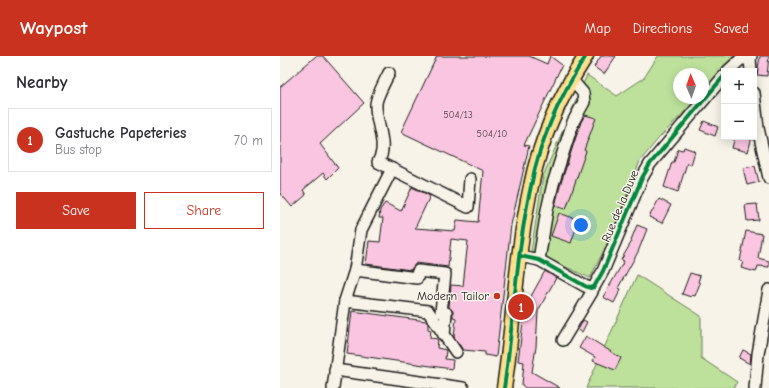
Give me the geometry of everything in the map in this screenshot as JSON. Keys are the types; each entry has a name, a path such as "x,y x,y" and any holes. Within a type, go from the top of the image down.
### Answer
{"main road":[{"path":"504,388 520,256 531,185 540,150 552,119 571,78 586,56"}],"street":[{"path":"731,68 741,59 750,57 751,68"},
{"path":"389,72 376,103 382,146 381,157 378,162 468,207 470,179"},
{"path":"539,260 553,184 573,122 584,102 583,93 571,78"},
{"name":"Rue de la Duve","path":"563,340 592,292 590,288 594,287 603,271 642,178 650,164 721,80"},
{"path":"755,104 758,128 769,178"},
{"path":"333,388 345,301 355,270 360,230 392,169"},
{"path":"520,256 539,260 590,288"},
{"path":"355,270 417,278 418,271 445,274 441,312 446,313 444,334"},
{"path":"755,388 758,349 769,290"},
{"path":"345,301 428,311 456,352"},
{"path":"335,370 445,387 463,388"}],"green space":[{"path":"658,56 734,56 724,68 721,68 721,71 709,85 709,68 673,68 673,104 692,104 659,138 640,161 610,238 590,278 531,251 543,176 587,75 617,96 644,78"},
{"path":"637,275 701,316 701,358 737,382 734,388 586,388"}],"building":[{"path":"316,56 323,56 364,103 320,144 338,168 327,179 323,173 303,190 306,195 292,207 280,193 280,87"},
{"path":"437,56 529,56 547,64 550,56 562,65 524,145 529,146 511,225 496,357 485,355 485,352 463,350 454,337 456,318 453,317 453,311 449,307 451,285 463,286 468,241 451,239 448,267 416,263 411,270 366,264 369,241 380,242 383,218 379,218 380,210 385,203 401,211 412,187 430,196 415,228 455,231 457,220 478,222 483,171 401,132"},
{"path":"601,56 616,56 604,74 594,67"},
{"path":"760,56 769,56 767,76 757,75"},
{"path":"585,115 596,118 584,150 586,151 566,209 555,206 573,146 581,122"},
{"path":"704,121 718,127 715,136 700,130"},
{"path":"734,140 751,140 748,152 732,148"},
{"path":"684,147 695,151 691,165 687,163 678,192 664,187 678,149 683,150"},
{"path":"755,166 759,182 747,185 743,168"},
{"path":"659,199 671,205 662,223 649,217"},
{"path":"757,204 759,220 747,221 745,205"},
{"path":"559,213 579,220 571,243 551,236"},
{"path":"637,225 647,229 638,252 618,288 621,289 614,303 603,297 624,261 621,260 632,241 631,240"},
{"path":"746,231 762,234 758,258 769,261 769,267 758,266 756,272 741,268 743,262 740,261"},
{"path":"545,271 556,278 538,311 536,347 532,372 560,388 525,388 522,385 524,362 518,361 525,307"},
{"path":"690,273 700,276 698,282 700,283 695,296 692,295 691,297 682,294"},
{"path":"352,311 426,321 428,324 428,329 431,330 430,338 438,339 437,348 446,350 445,359 453,360 452,369 347,354"},
{"path":"583,320 587,322 582,332 578,330"},
{"path":"586,336 621,358 615,370 593,361 595,357 579,348"},
{"path":"743,350 751,354 750,364 739,358"}],"cycle path":[{"path":"504,388 522,236 535,169 552,119 586,56"},
{"path":"520,256 539,260 585,286 590,288 594,287 603,271 642,178 650,164 721,80"}],"place":[{"name":"Modern Tailor","path":"497,296"},
{"name":"Gastuche Papeteries","path":"521,307"}]}
